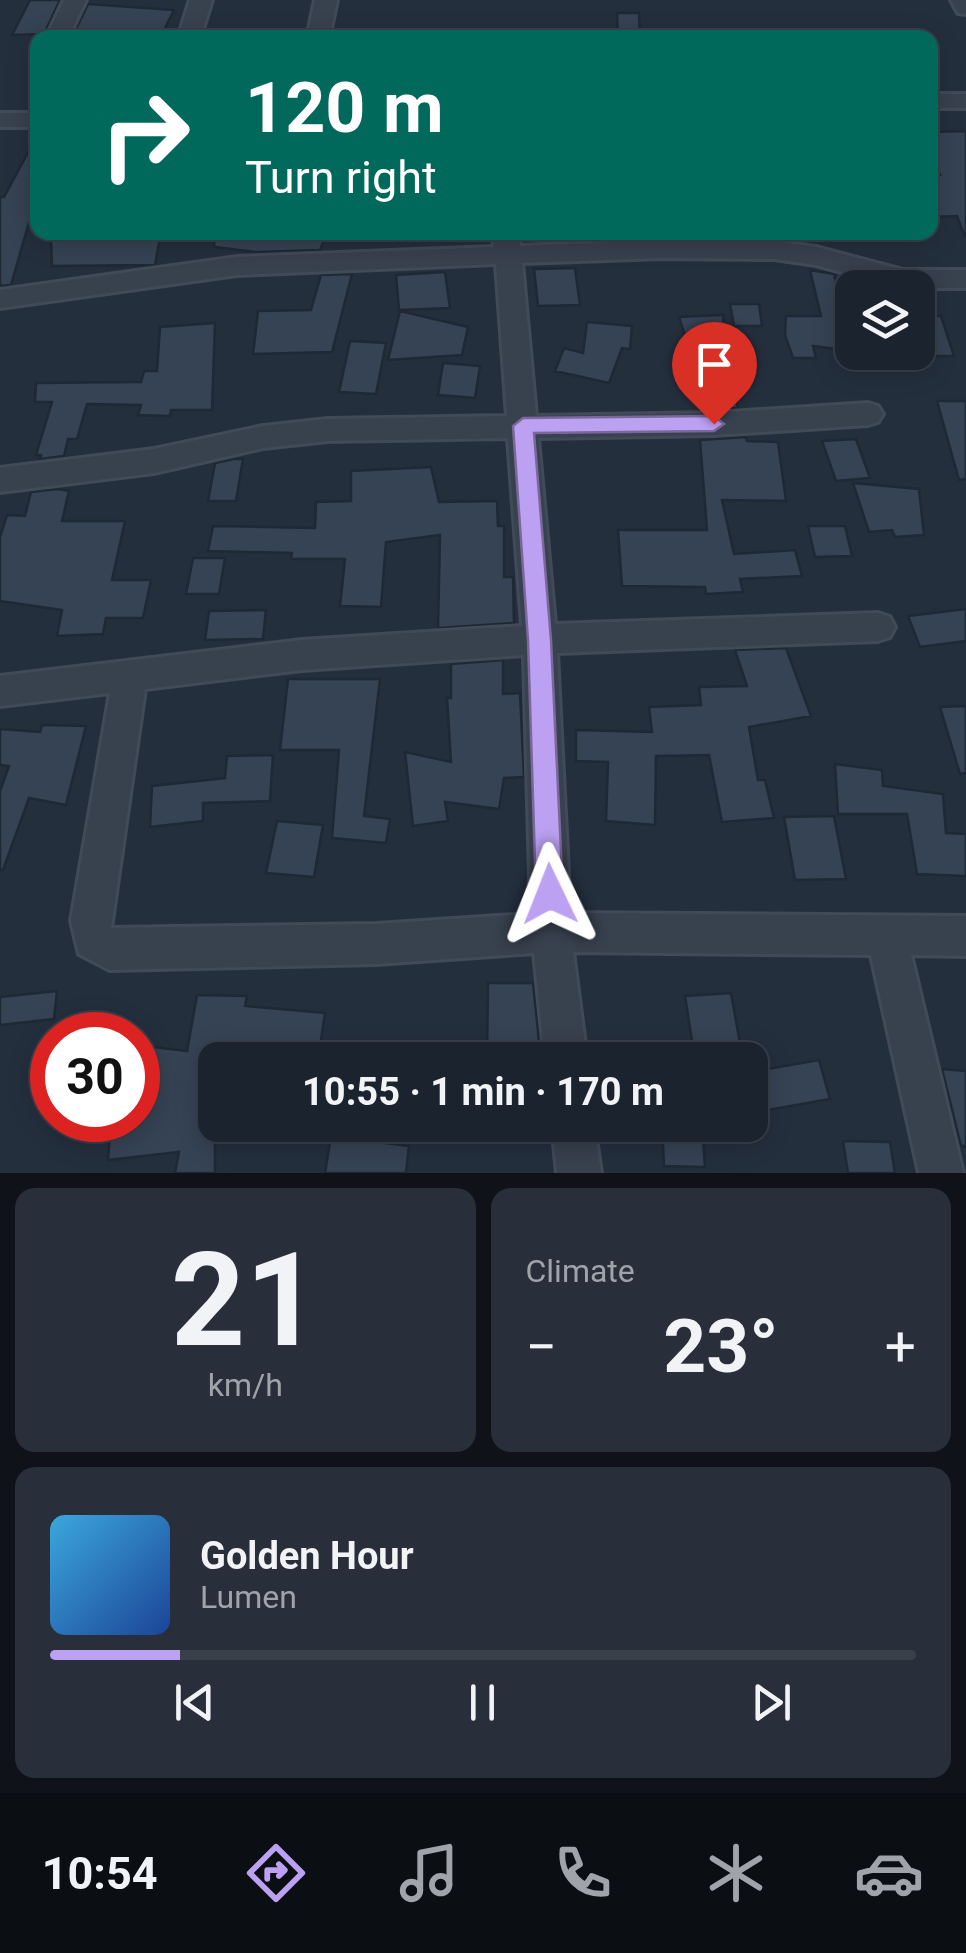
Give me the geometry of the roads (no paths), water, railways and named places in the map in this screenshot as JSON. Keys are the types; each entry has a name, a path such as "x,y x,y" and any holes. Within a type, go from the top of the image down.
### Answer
{"street":[{"path":"61,30 75,0"},
{"path":"192,30 201,0"},
{"path":"320,30 326,0"},
{"path":"962,0 966,8"},
{"path":"938,101 966,100"},
{"path":"0,120 30,120"},
{"path":"0,299 237,266 507,243 774,250 816,256 903,279 966,279"},
{"path":"507,243 540,640 551,932 564,1042"},
{"path":"0,480 154,461 263,437 328,430 714,424 868,414"},
{"path":"0,691 302,655 540,640 878,627"},
{"path":"130,676 90,921 93,940 110,950 376,944 551,932 966,936"},
{"path":"886,933 941,1173"},
{"path":"575,1142 580,1173"}]}
